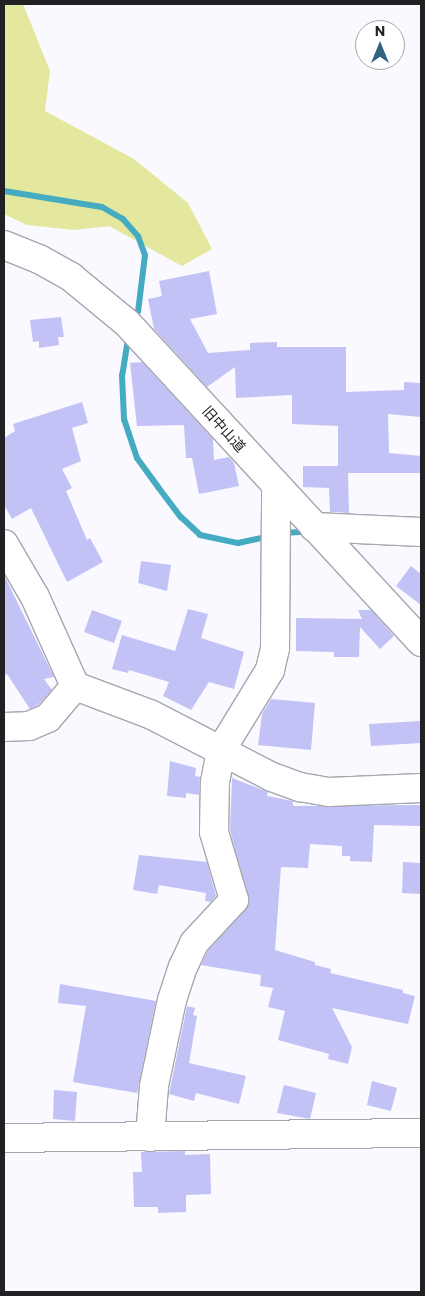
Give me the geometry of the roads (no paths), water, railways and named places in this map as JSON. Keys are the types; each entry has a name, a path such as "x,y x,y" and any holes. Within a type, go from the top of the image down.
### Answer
{"street":[{"name":"旧中山道","path":"4,246 39,259 71,277 127,323 276,487 421,642"},
{"path":"150,1137 154,1086 172,1000 183,967 194,943 234,900 214,832 213,814 221,750 270,670 275,648 276,487"},
{"path":"314,527 421,532"},
{"path":"4,544 35,597 75,686 150,714 272,777 329,792 421,788"},
{"path":"4,727 29,726 48,718 75,686"},
{"path":"4,1138 421,1134"}],"waterway":[{"path":"4,191 102,207 123,219 138,236 145,255 138,312"},
{"path":"128,339 122,375 124,419 137,458 181,517 200,535 238,543 270,536"},
{"path":"282,533 304,532"}]}
